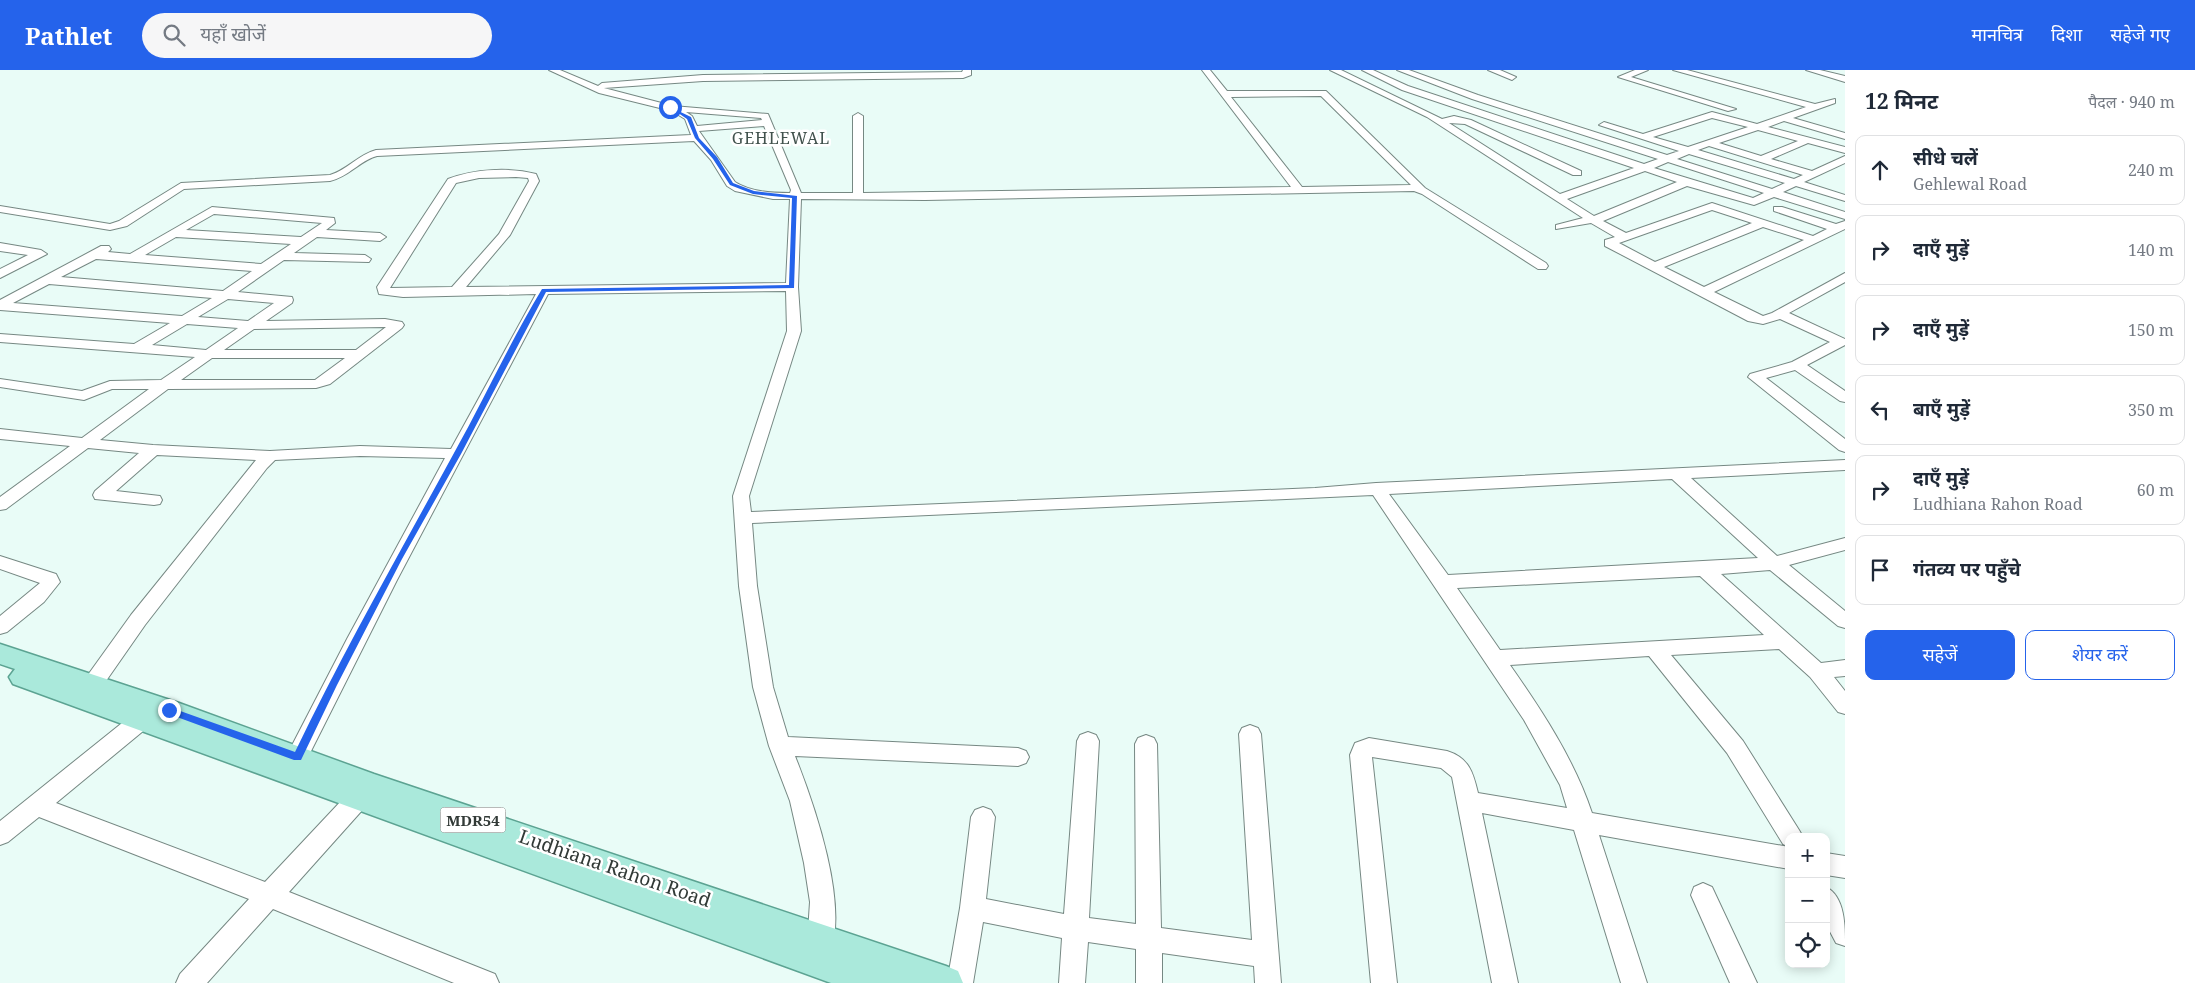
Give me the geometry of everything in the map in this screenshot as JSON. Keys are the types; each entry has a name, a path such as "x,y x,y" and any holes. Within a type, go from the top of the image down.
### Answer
{"main road":[{"name":"Ludhiana Rahon Road","path":"0,654 297,757 364,792"},
{"name":"Ludhiana Rahon Road","path":"0,669 140,721 284,770 364,792 818,950 946,983"},
{"name":"Ludhiana Rahon Road","path":"818,950 878,983"}],"street":[{"path":"553,70 592,87 670,107 756,113 765,116 793,181 795,197 792,287 794,332 741,496 748,586 763,687 780,746 801,801 816,863 822,902 818,950"},
{"path":"720,78 730,70"},
{"path":"592,87 720,78 865,73 963,75 968,73 967,70"},
{"path":"1206,70 1299,190"},
{"path":"1334,70 1385,92 1441,122 1593,220 1624,237"},
{"path":"1366,70 1405,88 1751,202 1845,159"},
{"path":"1401,70 1443,87 1845,216"},
{"path":"1492,70 1512,77"},
{"path":"1644,70 1622,77 1738,111"},
{"path":"1559,198 1709,142 1802,112 1826,107 1759,92 1677,70"},
{"path":"1810,70 1845,79"},
{"path":"1668,92 1708,78"},
{"path":"1720,106 1759,92"},
{"path":"1224,94 1323,93 1420,188 1542,266"},
{"path":"670,107 689,118 696,134 715,158 724,176 739,189 763,194 795,197 858,197 1420,188"},
{"path":"1643,137 1712,115 1845,150"},
{"path":"858,116 858,197"},
{"path":"1757,116 1845,136"},
{"path":"1441,122 1464,120 1577,174"},
{"path":"0,209 110,228 123,224 181,186 330,178 347,173 364,156 376,153 696,134 768,122"},
{"path":"1604,125 1845,198"},
{"path":"1644,125 1663,130"},
{"path":"1503,139 1533,130"},
{"path":"1762,159 1808,140"},
{"path":"1533,153 1569,142"},
{"path":"1709,142 1811,174"},
{"path":"456,291 504,235 534,181 532,176 467,176 452,181 383,287 384,291 403,293 792,287"},
{"path":"1560,227 1593,220 1684,183 1690,183"},
{"path":"1814,240 1717,207 1709,206 1609,243 1702,293 1757,319 1778,314 1845,278"},
{"path":"132,258 208,212 218,209 330,220 315,233 225,295 136,349"},
{"path":"1778,209 1841,226"},
{"path":"1653,267 1762,223"},
{"path":"1702,293 1841,226"},
{"path":"174,233 303,241"},
{"path":"315,233 380,237"},
{"path":"0,306 113,244"},
{"path":"0,247 41,254 0,274"},
{"path":"95,255 264,268"},
{"path":"282,256 365,259"},
{"path":"0,505 83,443 287,300 48,280"},
{"path":"297,757 385,584 544,290"},
{"path":"0,306 252,325 385,323 397,325 325,381 316,384 110,385 87,396 0,383"},
{"path":"1778,314 1844,342"},
{"path":"0,338 209,354 361,354"},
{"path":"1844,342 1797,365 1755,377 1845,447"},
{"path":"1797,365 1845,398"},
{"path":"0,434 153,450 270,456 360,450 457,454"},
{"path":"153,450 101,495 154,500"},
{"path":"92,685 138,620 261,464 270,456"},
{"path":"743,518 1845,465"},
{"path":"1676,474 1774,563 1845,621"},
{"path":"1376,488 1443,582 1556,752 1571,783 1634,983"},
{"path":"1443,582 1704,569 1774,563 1845,544"},
{"path":"0,562 49,579 51,582 37,597 0,626"},
{"path":"1704,569 1817,671 1845,706"},
{"path":"1493,658 1653,647 1784,641"},
{"path":"1653,647 1735,747 1789,833"},
{"path":"1817,671 1845,668"},
{"path":"0,835 140,721"},
{"path":"1250,734 1268,983"},
{"path":"1072,983 1088,741"},
{"path":"1146,744 1150,940 1149,983"},
{"path":"780,746 1018,757"},
{"path":"1384,983 1362,765 1363,749 1369,747 1452,762 1462,772 1505,983"},
{"path":"189,983 364,792"},
{"path":"1468,801 1785,857"},
{"path":"36,805 486,983"},
{"path":"960,983 973,908 983,817"},
{"path":"1830,865 1845,867"},
{"path":"1703,895 1744,983"},
{"path":"1830,906 1845,934"},
{"path":"973,908 1075,928 1266,956"}],"district":[{"name":"GEHLEWAL","path":"781,138"}],"route":[{"path":"169,710 297,757 332,685 398,559 457,454 544,290 792,287 795,197 753,193 739,189 731,184 724,176 715,158 697,138 689,118 670,107"}]}
